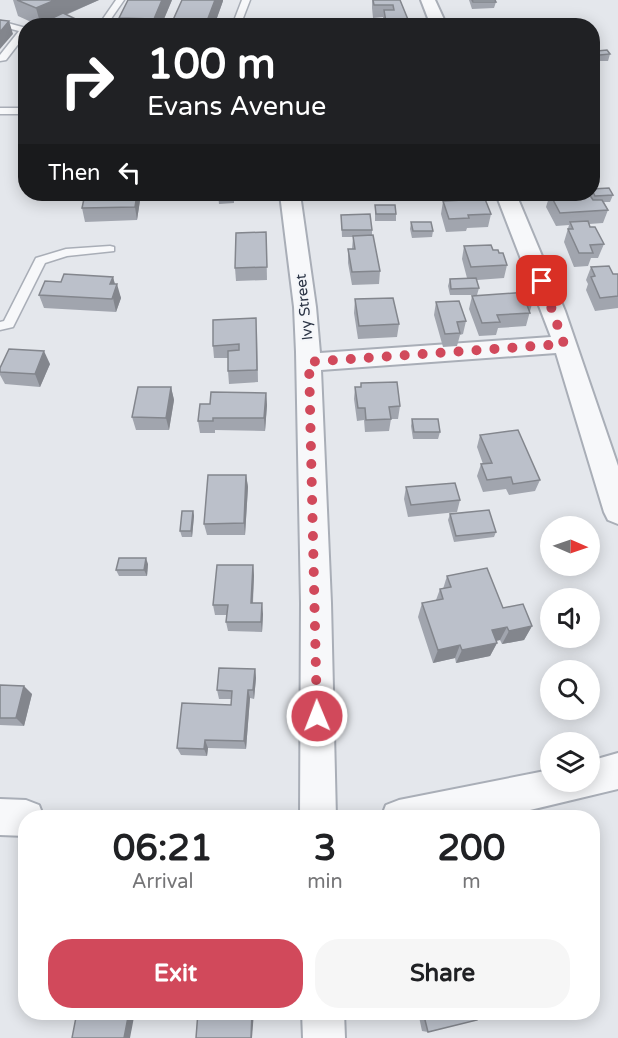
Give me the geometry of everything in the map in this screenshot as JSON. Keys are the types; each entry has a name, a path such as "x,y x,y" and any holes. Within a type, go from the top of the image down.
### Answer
{"street":[{"path":"428,0 436,18"},
{"name":"Ivy Street","path":"291,201 305,307 309,362 316,603 318,810"},
{"path":"509,201 532,252 591,416 618,512"},
{"path":"309,362 564,344"},
{"path":"600,776 618,771"},
{"path":"442,810 540,790"},
{"path":"0,817 18,818"},
{"path":"323,1020 324,1038"}],"lane":[{"path":"108,18 120,0"},
{"path":"239,18 246,0"},
{"path":"0,23 18,28"},
{"path":"0,58 3,58 18,38"},
{"path":"0,111 18,111"},
{"path":"0,326 9,324 40,261 66,253 110,249"}],"building":[{"path":"17,0 55,0 36,8"},
{"path":"128,0 162,0 154,18 119,18"},
{"path":"182,0 215,0 208,18 174,18"},
{"path":"373,0 400,0 407,18 385,18 384,10 394,10 393,5 374,5"},
{"path":"472,0 495,0 496,2 473,2"},
{"path":"63,13 74,18 52,18"},
{"path":"0,20 9,21 0,32"},
{"path":"607,50 610,54 600,55 600,51"},
{"path":"609,188 613,195 600,196 600,189"},
{"path":"602,200 608,210 560,213 554,201"},
{"path":"84,201 136,201 135,207 82,208"},
{"path":"443,201 486,201 491,214 468,215 469,218 449,219"},
{"path":"375,205 395,205 396,214 376,214"},
{"path":"370,214 372,230 342,230 341,215"},
{"path":"588,221 590,227 595,227 604,244 590,245 593,253 579,253 568,229 573,229 570,222"},
{"path":"411,222 431,222 433,231 413,231"},
{"path":"266,232 267,267 235,268 236,233"},
{"path":"373,235 380,271 352,272 348,249 355,249 353,236"},
{"path":"491,245 493,250 503,253 507,265 471,267 464,246"},
{"path":"609,266 613,274 618,274 618,296 600,298 591,277 595,276 591,267"},
{"path":"64,274 113,277 110,284 117,284 112,299 39,295 45,281 61,282"},
{"path":"476,278 479,288 451,289 450,279"},
{"path":"527,292 532,304 527,305 530,313 497,315 500,322 482,323 472,296"},
{"path":"393,298 399,324 359,326 355,299"},
{"path":"459,301 466,321 457,322 460,333 445,334 436,302"},
{"path":"256,318 257,370 228,371 228,351 239,350 239,344 213,346 213,320"},
{"path":"9,349 44,351 35,374 0,372"},
{"path":"397,382 400,406 389,407 391,419 366,420 365,408 358,408 355,387 361,387 361,383"},
{"path":"138,387 171,387 166,418 132,417"},
{"path":"211,392 266,393 264,418 213,418 213,421 198,421 200,404 210,404"},
{"path":"412,419 438,419 440,432 414,432"},
{"path":"518,430 540,480 513,484 511,477 487,480 481,464 492,463 480,435"},
{"path":"208,475 246,475 244,523 204,524"},
{"path":"455,483 460,500 411,505 406,487"},
{"path":"489,510 496,532 456,536 450,514"},
{"path":"182,511 193,511 191,531 180,531"},
{"path":"119,558 146,558 144,570 116,570"},
{"path":"217,565 253,565 251,603 262,603 261,622 226,622 228,605 213,605"},
{"path":"487,568 503,608 523,604 532,626 509,631 507,627 492,630 497,643 462,650 460,645 438,650 422,603 443,599 440,589 451,587 447,576"},
{"path":"219,668 255,669 253,690 248,690 244,741 205,740 204,749 177,748 182,703 231,705 232,691 217,690"},
{"path":"0,685 24,686 16,718 0,718"},
{"path":"75,1020 127,1020 124,1038 72,1038"},
{"path":"197,1020 252,1020 251,1038 196,1038"},
{"path":"425,1020 477,1020 428,1032"}],"route":[{"path":"317,716 309,362 564,344 542,281"}]}
